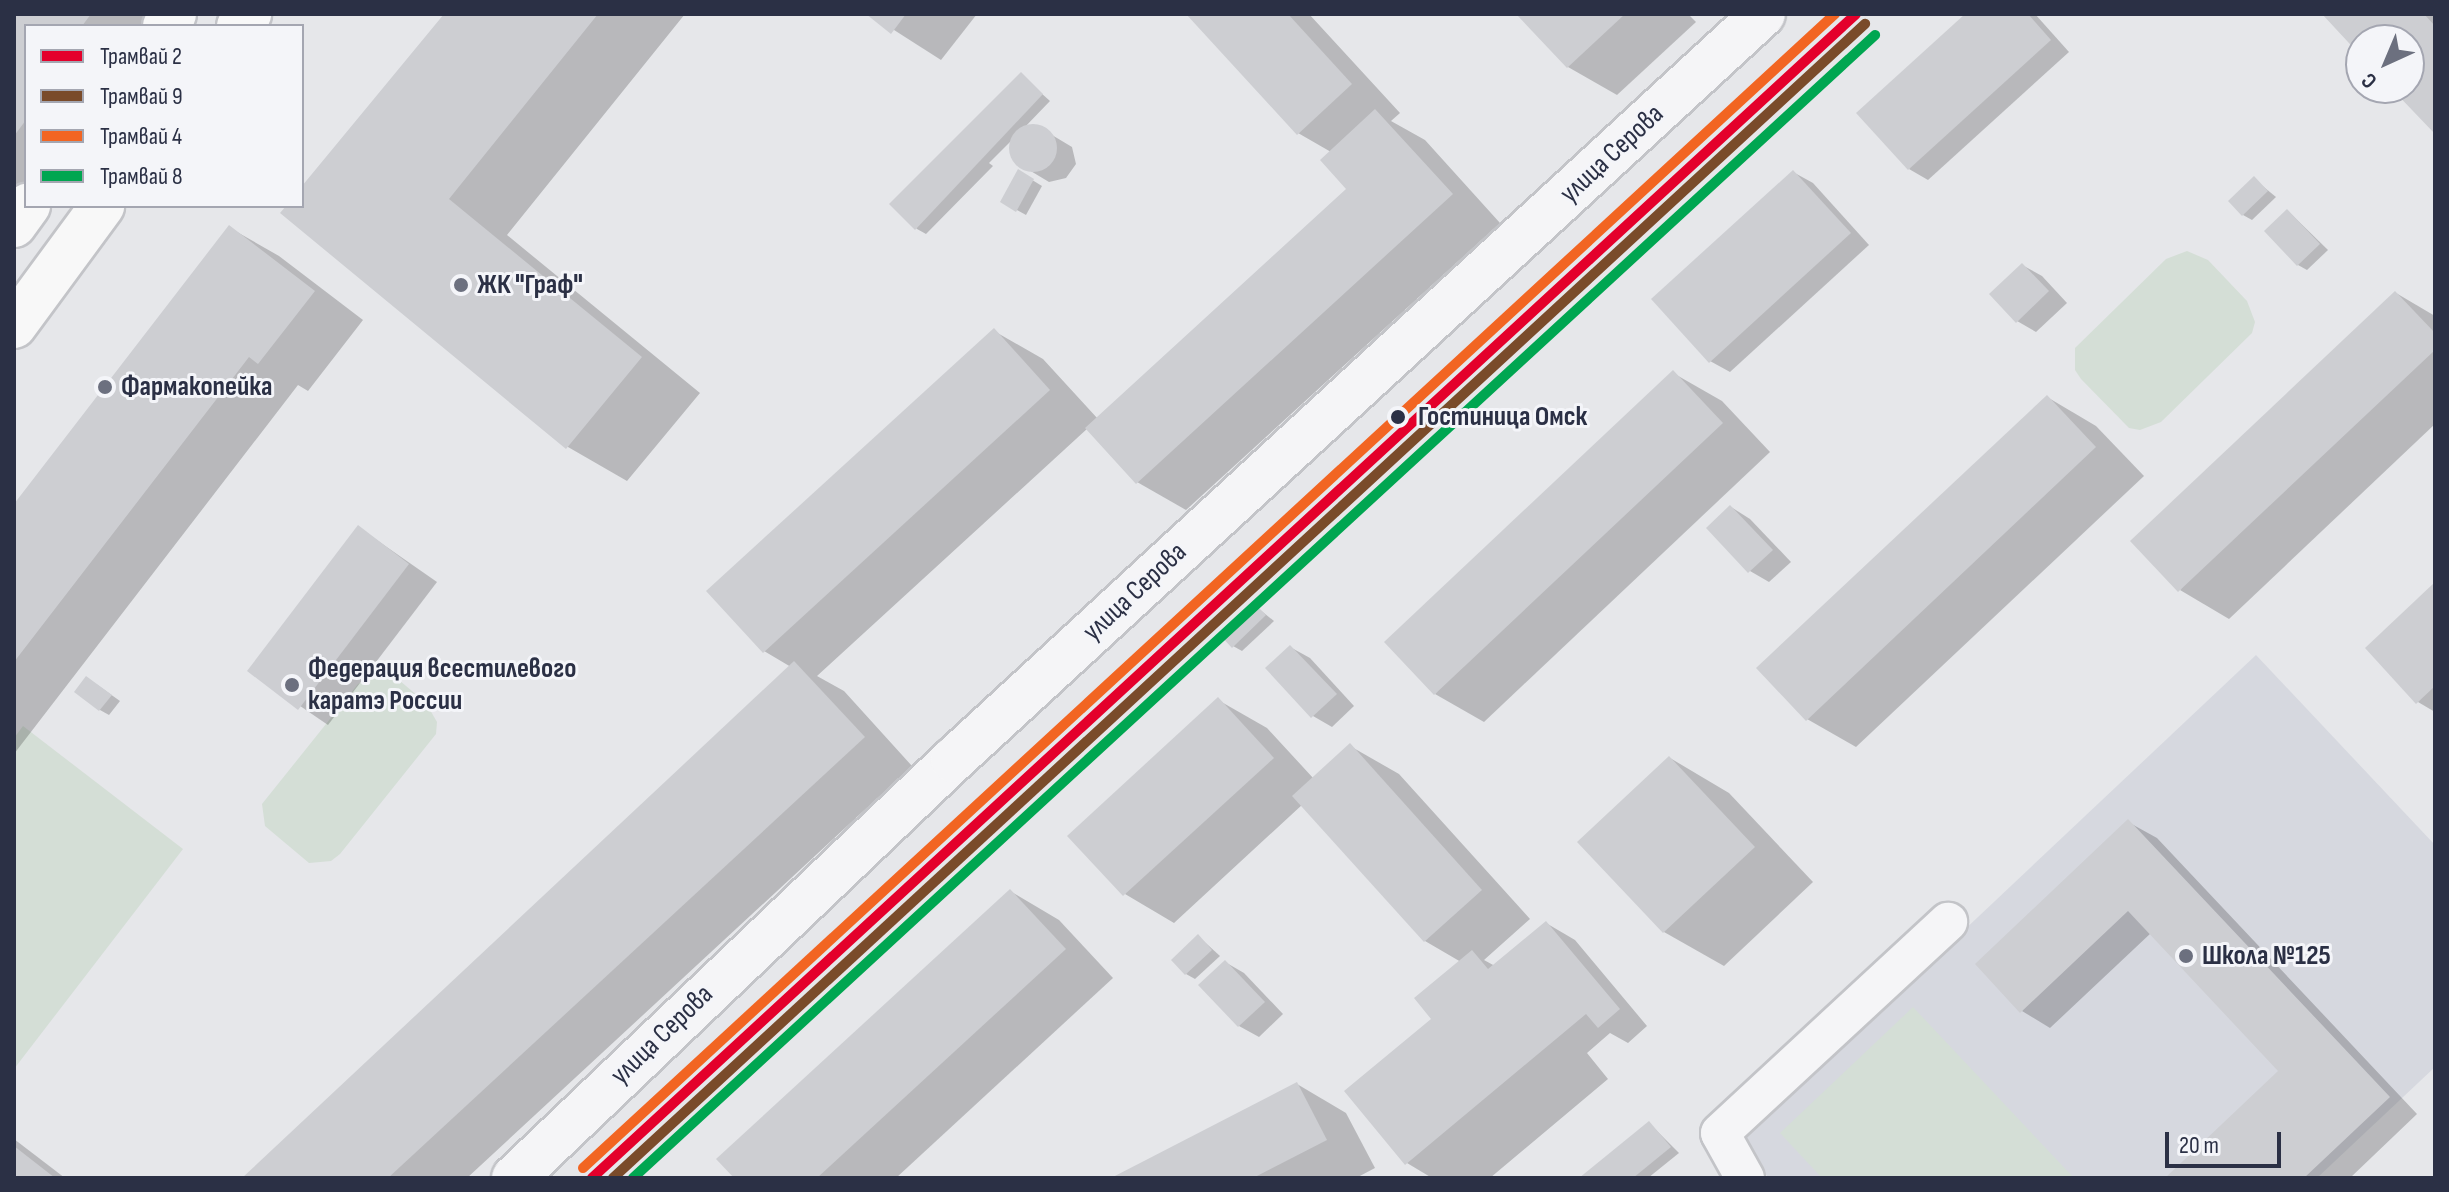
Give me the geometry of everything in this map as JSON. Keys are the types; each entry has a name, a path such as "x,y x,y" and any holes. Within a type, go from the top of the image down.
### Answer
{"main road":[{"path":"14,225 27,208"},
{"path":"14,326 101,208"}],"street":[{"name":"улица Серова","path":"514,1178 953,760 1763,14"},
{"path":"1745,1178 1720,1133 1948,922"}],"shaded area":[{"path":"2187,251 2208,260 2247,301 2255,322 2252,333 2161,422 2140,430 2129,428 2081,379 2075,370 2075,348 2166,259"},
{"name":"Школа №125","path":"2256,655 2435,845 2435,1067 2317,1178 1769,1178 1737,1144"},
{"path":"377,674 399,680 426,703 437,722 436,734 340,854 331,861 309,863 265,826 262,804 358,684"},
{"path":"23,726 183,849 14,1069 14,738"},
{"path":"1913,1007 2074,1178 1822,1178 1780,1133"}],"building":[{"path":"14,14 91,14 84,24 24,24 24,123 14,136"},
{"name":"ЖК \"Граф\"","path":"444,14 598,14 449,199 642,357 566,449 280,213 284,208 304,208 304,184"},
{"path":"866,14 906,14 891,34"},
{"path":"1186,14 1288,14 1352,84 1297,135"},
{"path":"1516,14 1625,14 1567,68"},
{"path":"1965,14 2028,14 2051,40 1908,170 1856,113"},
{"path":"2322,14 2424,14 2435,26 2435,134 2406,104 2425,104 2425,24 2345,24 2345,39"},
{"path":"1021,72 1043,94 915,230 889,204"},
{"path":"1375,109 1453,194 1136,484 1085,428 1346,189 1320,160"},
{"path":"1033,124 1050,131 1057,148 1050,165 1033,172 1016,165 1009,148 1016,131"},
{"path":"1018,169 1034,179 1016,212 1000,202"},
{"path":"1793,170 1851,233 1709,363 1651,299"},
{"path":"2254,176 2268,191 2242,216 2228,201"},
{"path":"2287,209 2320,244 2297,266 2264,231"},
{"path":"229,225 315,291 258,364 249,357 14,662 14,504"},
{"path":"2022,263 2049,291 2016,323 1989,294"},
{"path":"2395,291 2435,333 2435,350 2178,592 2130,541"},
{"path":"994,328 1050,390 763,653 706,591"},
{"path":"1673,370 1723,423 1434,695 1384,642"},
{"path":"2047,395 2096,447 1806,721 1756,668"},
{"path":"1730,505 1773,550 1748,573 1706,528"},
{"path":"358,525 409,564 298,710 247,671"},
{"path":"2435,582 2435,686 2416,704 2365,648"},
{"path":"1254,603 1266,615 1232,648 1220,635"},
{"path":"1290,645 1337,694 1311,718 1265,668"},
{"path":"794,661 865,737 388,1178 242,1178"},
{"path":"86,676 112,695 99,711 74,692"},
{"path":"1218,697 1274,758 1123,896 1067,836"},
{"path":"1350,743 1482,890 1424,942 1292,796"},
{"path":"1669,756 1755,847 1663,933 1577,842"},
{"path":"2128,819 2390,1097 2304,1178 2165,1178 2278,1071 2128,911 2020,1013 1975,964"},
{"path":"1010,889 1066,949 817,1178 734,1178 716,1159"},
{"path":"1546,921 1620,1009 1598,1028 1586,1014 1405,1165 1344,1091 1431,1019 1414,998 1472,950 1488,969"},
{"path":"1198,934 1212,950 1185,975 1171,960"},
{"path":"1225,960 1265,1002 1238,1027 1198,985"},
{"path":"1297,1082 1327,1140 1253,1178 1111,1178"},
{"path":"1649,1121 1671,1147 1633,1178 1579,1178"},
{"path":"14,1146 55,1178 14,1178"}],"tram line":[{"name":"4","path":"583,1168 1835,14"},
{"name":"2","path":"592,1178 1856,14"},
{"name":"9","path":"613,1178 1865,24"},
{"name":"8","path":"633,1178 1875,35"}],"place":[{"name":"ЖК \"Граф\"","path":"461,285"},
{"name":"Фармакопейка","path":"105,387"},
{"name":"Гостиница Омск","path":"1398,417"},
{"name":"Федерация всестилевого каратэ России","path":"292,685"},
{"name":"Школа №125","path":"2186,956"}]}
